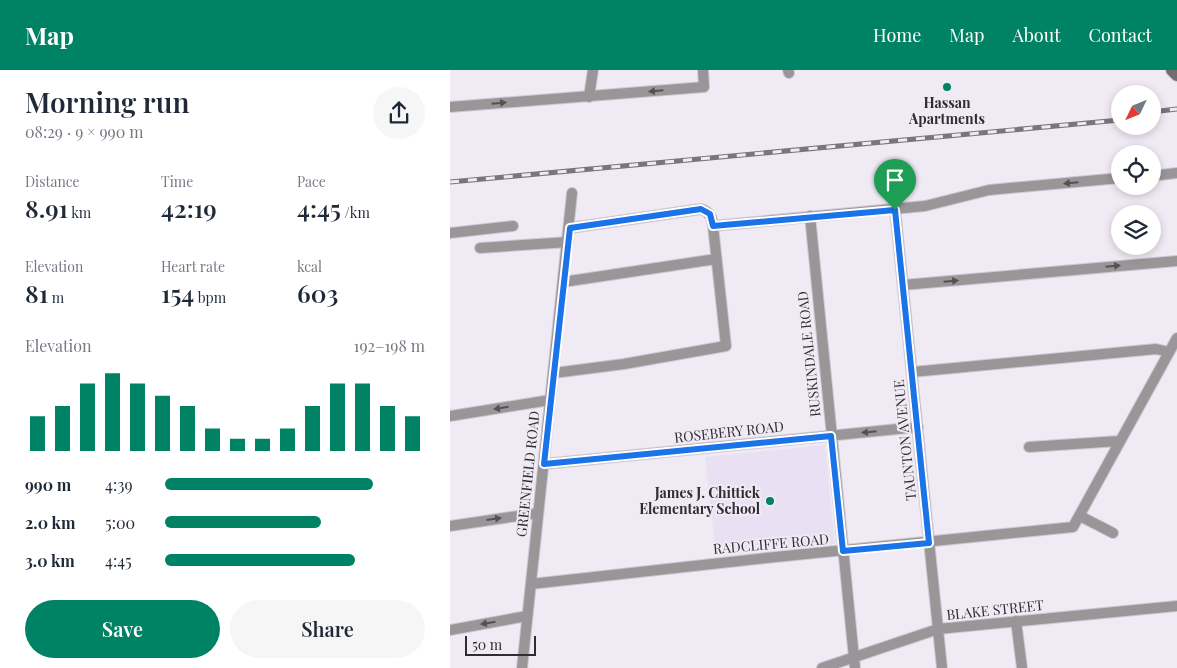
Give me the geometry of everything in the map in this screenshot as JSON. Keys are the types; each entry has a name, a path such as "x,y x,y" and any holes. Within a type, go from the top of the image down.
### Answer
{"main road":[{"path":"1172,70 1177,75"}],"street":[{"path":"589,97 593,70"},
{"path":"450,107 704,87 703,70"},
{"path":"1161,175 1177,173"},
{"path":"713,226 895,210 940,203 989,190 1111,179"},
{"name":"GREENFIELD ROAD","path":"522,668 570,228 572,194"},
{"path":"554,373 624,364 726,346 713,226 710,214 701,209 570,228"},
{"name":"TAUNTON AVENUE","path":"895,210 942,668"},
{"name":"RUSKINDALE ROAD","path":"810,216 855,668"},
{"path":"450,233 513,226"},
{"path":"480,248 568,242"},
{"path":"563,282 716,259"},
{"path":"903,285 1177,261"},
{"path":"1113,533 1080,516 1119,441 1177,338"},
{"path":"912,372 1156,349 1169,352"},
{"path":"450,416 550,400"},
{"name":"ROSEBERY ROAD","path":"544,464 918,427"},
{"path":"1029,447 1119,441"},
{"path":"450,526 538,513"},
{"name":"RADCLIFFE ROAD","path":"531,584 766,558 1073,528 1080,516"},
{"name":"BLAKE STREET","path":"822,668 938,629 1177,606"},
{"path":"450,630 527,616"},
{"path":"1016,621 1022,668"}],"shaded area":[{"name":"James J. Chittick Elementary School","path":"825,445 835,544 716,556 705,457"}],"railway":[{"path":"1161,111 1177,109"},
{"path":"450,182 1111,121"}],"place":[{"name":"Hassan Apartments","path":"947,87"},
{"name":"James J. Chittick Elementary School","path":"770,501"}],"route":[{"path":"701,209 706,210 710,214 713,226 895,210 929,543 843,551 831,436 544,464 570,228 701,209"}]}
